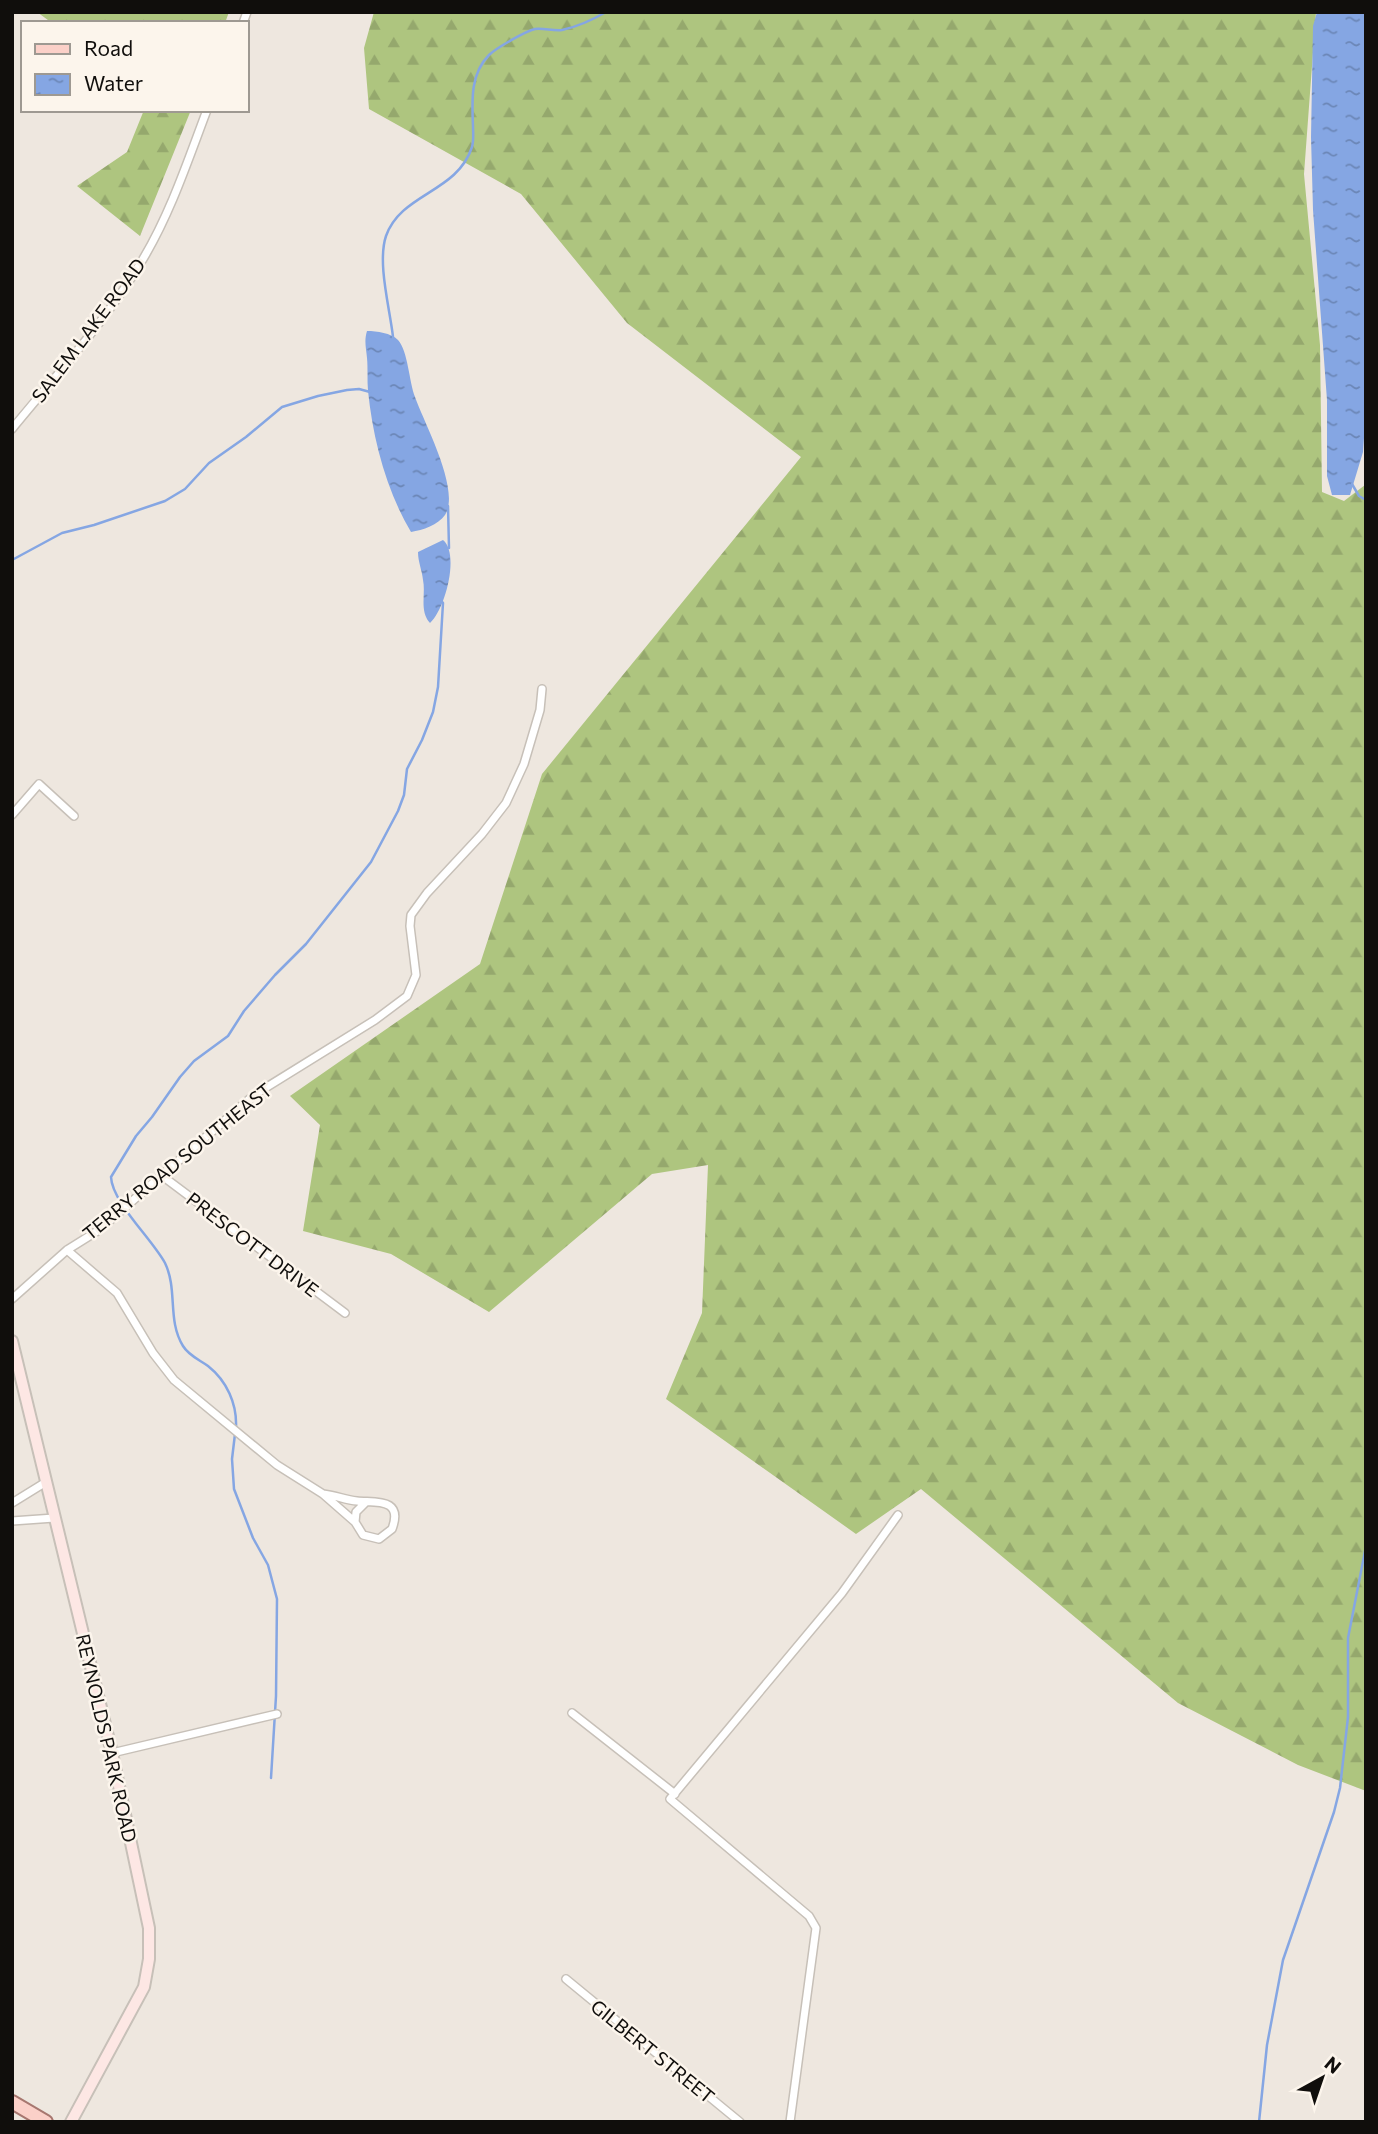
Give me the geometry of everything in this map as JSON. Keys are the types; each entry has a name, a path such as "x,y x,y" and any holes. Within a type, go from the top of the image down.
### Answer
{"main road":[{"name":"REYNOLDS PARK ROAD","path":"12,1341 112,1753 149,1928 149,1959 144,1987 71,2122"},
{"path":"12,2102 46,2122"}],"street":[{"name":"SALEM LAKE ROAD","path":"12,429 96,326 143,259 164,219 206,112"},
{"name":"TERRY ROAD SOUTHEAST","path":"12,1299 67,1250 99,1230 254,1095 375,1020 407,996 416,975 411,915 506,803 524,764 540,710 542,689"},
{"path":"12,815 39,783 74,816"},
{"name":"PRESCOTT DRIVE","path":"161,1175 345,1313"},
{"path":"67,1250 117,1293 153,1353 174,1380 276,1465 323,1494 355,1522 363,1535 373,1539 384,1537 392,1529 394,1515 389,1507 377,1500 367,1502 323,1494"},
{"path":"12,1503 46,1482"},
{"path":"355,1522 356,1512 367,1502"},
{"path":"790,2122 816,1928 809,1916 670,1799 842,1593 898,1515"},
{"path":"12,1521 54,1518"},
{"path":"572,1713 675,1794"},
{"path":"112,1753 277,1714"},
{"name":"GILBERT STREET","path":"566,1979 740,2122"}],"green space":[{"path":"37,12 229,12 226,21 49,21"},
{"path":"374,12 1316,12 1304,174 1320,345 1322,492 1344,501 1365,485 1366,479 1366,1791 1298,1765 1178,1703 921,1489 856,1534 666,1399 702,1313 708,1165 652,1174 489,1312 391,1254 303,1231 320,1125 290,1096 480,964 542,774 801,457 627,323 521,194 369,109 364,48"},
{"path":"143,112 190,112 140,236 77,186 127,152"}],"water":[{"path":"1317,12 1366,12 1366,410 1363,452 1350,495 1332,495 1327,476 1327,400 1313,210 1311,137 1313,26"},
{"path":"367,331 392,336 401,345 415,397 445,474 449,504 445,515 420,530 411,532 394,499 382,464 368,391 365,341"},
{"path":"443,540 450,557 448,582 441,607 430,623 424,608 424,585 418,552"}],"waterway":[{"path":"393,337 383,272 386,236 393,222 404,210 442,184 465,162 473,144 472,107 475,79 483,62 498,48 531,30 562,30 606,12"},
{"path":"12,560 62,533 165,501 185,489 209,463 282,407 347,390 370,392"},
{"path":"1352,484 1359,496 1366,500"},
{"path":"448,506 449,548"},
{"path":"236,1427 233,1402 225,1386 215,1372 183,1346 175,1326 171,1284 165,1263 118,1198 111,1177 136,1136 180,1077 194,1061 228,1036 244,1011 306,944 371,862 398,811 404,795 407,769 433,712 438,687 441,601"},
{"path":"235,1434 232,1459 234,1489 253,1538 268,1565 277,1599 276,1696 271,1778"},
{"path":"1259,2122 1267,2045 1283,1960 1340,1788 1348,1717 1348,1638 1366,1546"}]}
